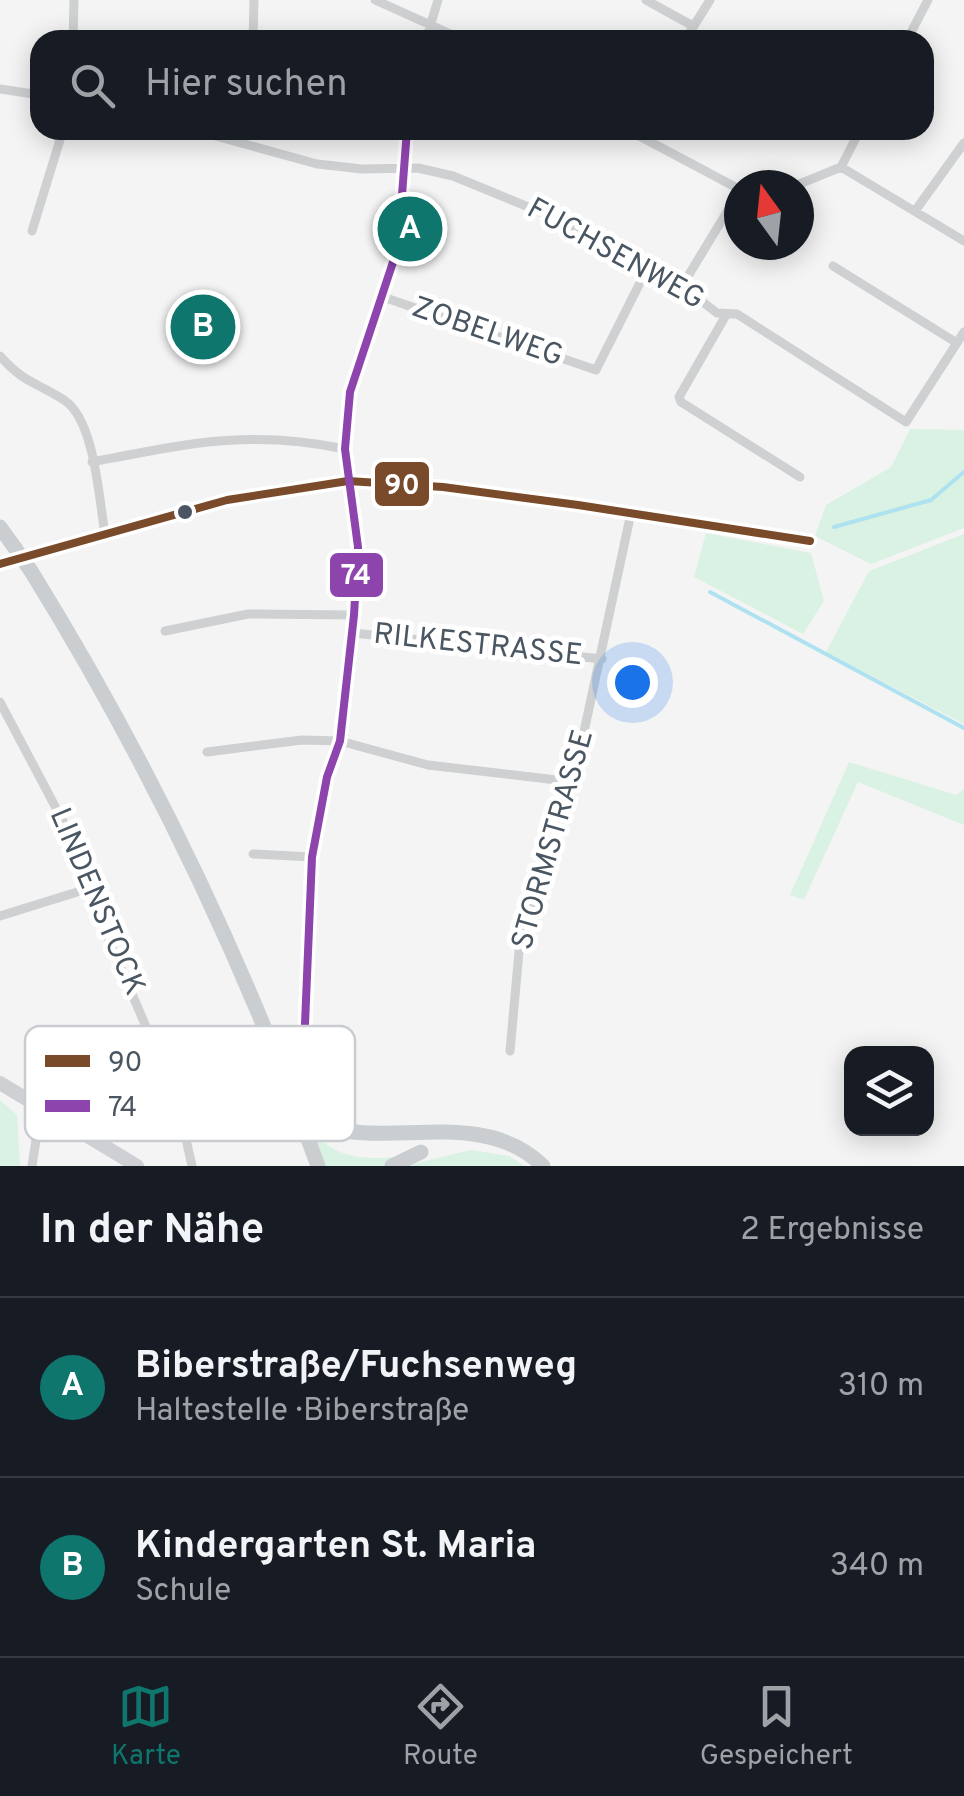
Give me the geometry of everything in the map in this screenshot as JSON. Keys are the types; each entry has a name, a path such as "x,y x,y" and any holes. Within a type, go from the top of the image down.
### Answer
{"main road":[{"path":"0,527 30,570 157,789 214,904 264,1026"},
{"path":"378,1152 497,1140 520,1148 543,1166"},
{"path":"309,1141 318,1166"},
{"path":"337,1141 358,1151"},
{"path":"392,1166 438,1144"}],"street":[{"path":"73,30 74,0"},
{"path":"253,30 254,0"},
{"path":"374,0 446,30"},
{"path":"428,30 438,0"},
{"path":"646,0 693,26"},
{"path":"691,30 710,0"},
{"path":"912,30 928,0"},
{"path":"0,88 30,93"},
{"path":"32,231 60,140"},
{"name":"FUCHSENWEG","path":"229,140 317,164 362,170 433,170 502,194 648,267 682,286 717,313 737,314 906,422 964,332"},
{"path":"306,1024 312,857 327,777 340,741 353,633 358,547 345,449 350,392 398,246 407,140"},
{"path":"648,140 724,182"},
{"path":"814,178 841,167 855,140"},
{"path":"915,211 964,143"},
{"path":"841,167 964,241"},
{"path":"682,286 724,215"},
{"path":"834,266 957,344"},
{"name":"ZOBELWEG","path":"383,297 596,370 648,267"},
{"path":"726,314 679,397 681,402 800,477"},
{"path":"0,356 21,379 67,402 82,419 105,534"},
{"path":"92,462 190,443 270,436 345,449"},
{"path":"0,564 228,500 348,481 443,487 810,541"},
{"name":"STORMSTRASSE","path":"510,1051 520,941 574,782 631,513"},
{"name":"RILKESTRASSE","path":"164,631 248,614 354,615"},
{"name":"RILKESTRASSE","path":"353,633 602,658"},
{"name":"LINDENSTOCK","path":"0,702 66,827 87,889 146,1026"},
{"path":"208,752 302,740 340,741 428,765 574,782"},
{"path":"254,854 312,857"},
{"path":"0,916 87,889"},
{"path":"0,1083 25,1098"},
{"path":"32,1166 36,1141"},
{"path":"96,1141 137,1166"},
{"name":"LINDENSTOCK","path":"187,1141 192,1166"}],"green space":[{"path":"910,429 964,430 964,528 871,564 815,536 826,505 891,467"},
{"path":"706,533 811,553 824,601 803,634 694,577"},
{"path":"964,534 964,724 826,652 869,571"},
{"path":"849,762 956,795 964,789 964,825 858,782 804,900 790,895"},
{"path":"0,1100 17,1115 20,1166 0,1166"},
{"path":"314,1141 323,1141 349,1155 398,1157 387,1166 324,1166"},
{"path":"471,1150 509,1156 525,1166 404,1166"}],"waterway":[{"path":"834,527 931,500 964,472"},
{"path":"710,592 964,728"}],"transit line":[{"name":"74","path":"305,1024 312,857 327,777 340,741 354,615 358,547 345,449 350,392 398,247 406,140"},
{"name":"90","path":"0,564 227,500 348,481 443,487 810,541"}],"place":[{"name":"Biberstraße/Fuchsenweg","path":"410,229"},
{"name":"Kindergarten St. Maria","path":"203,327"}]}
